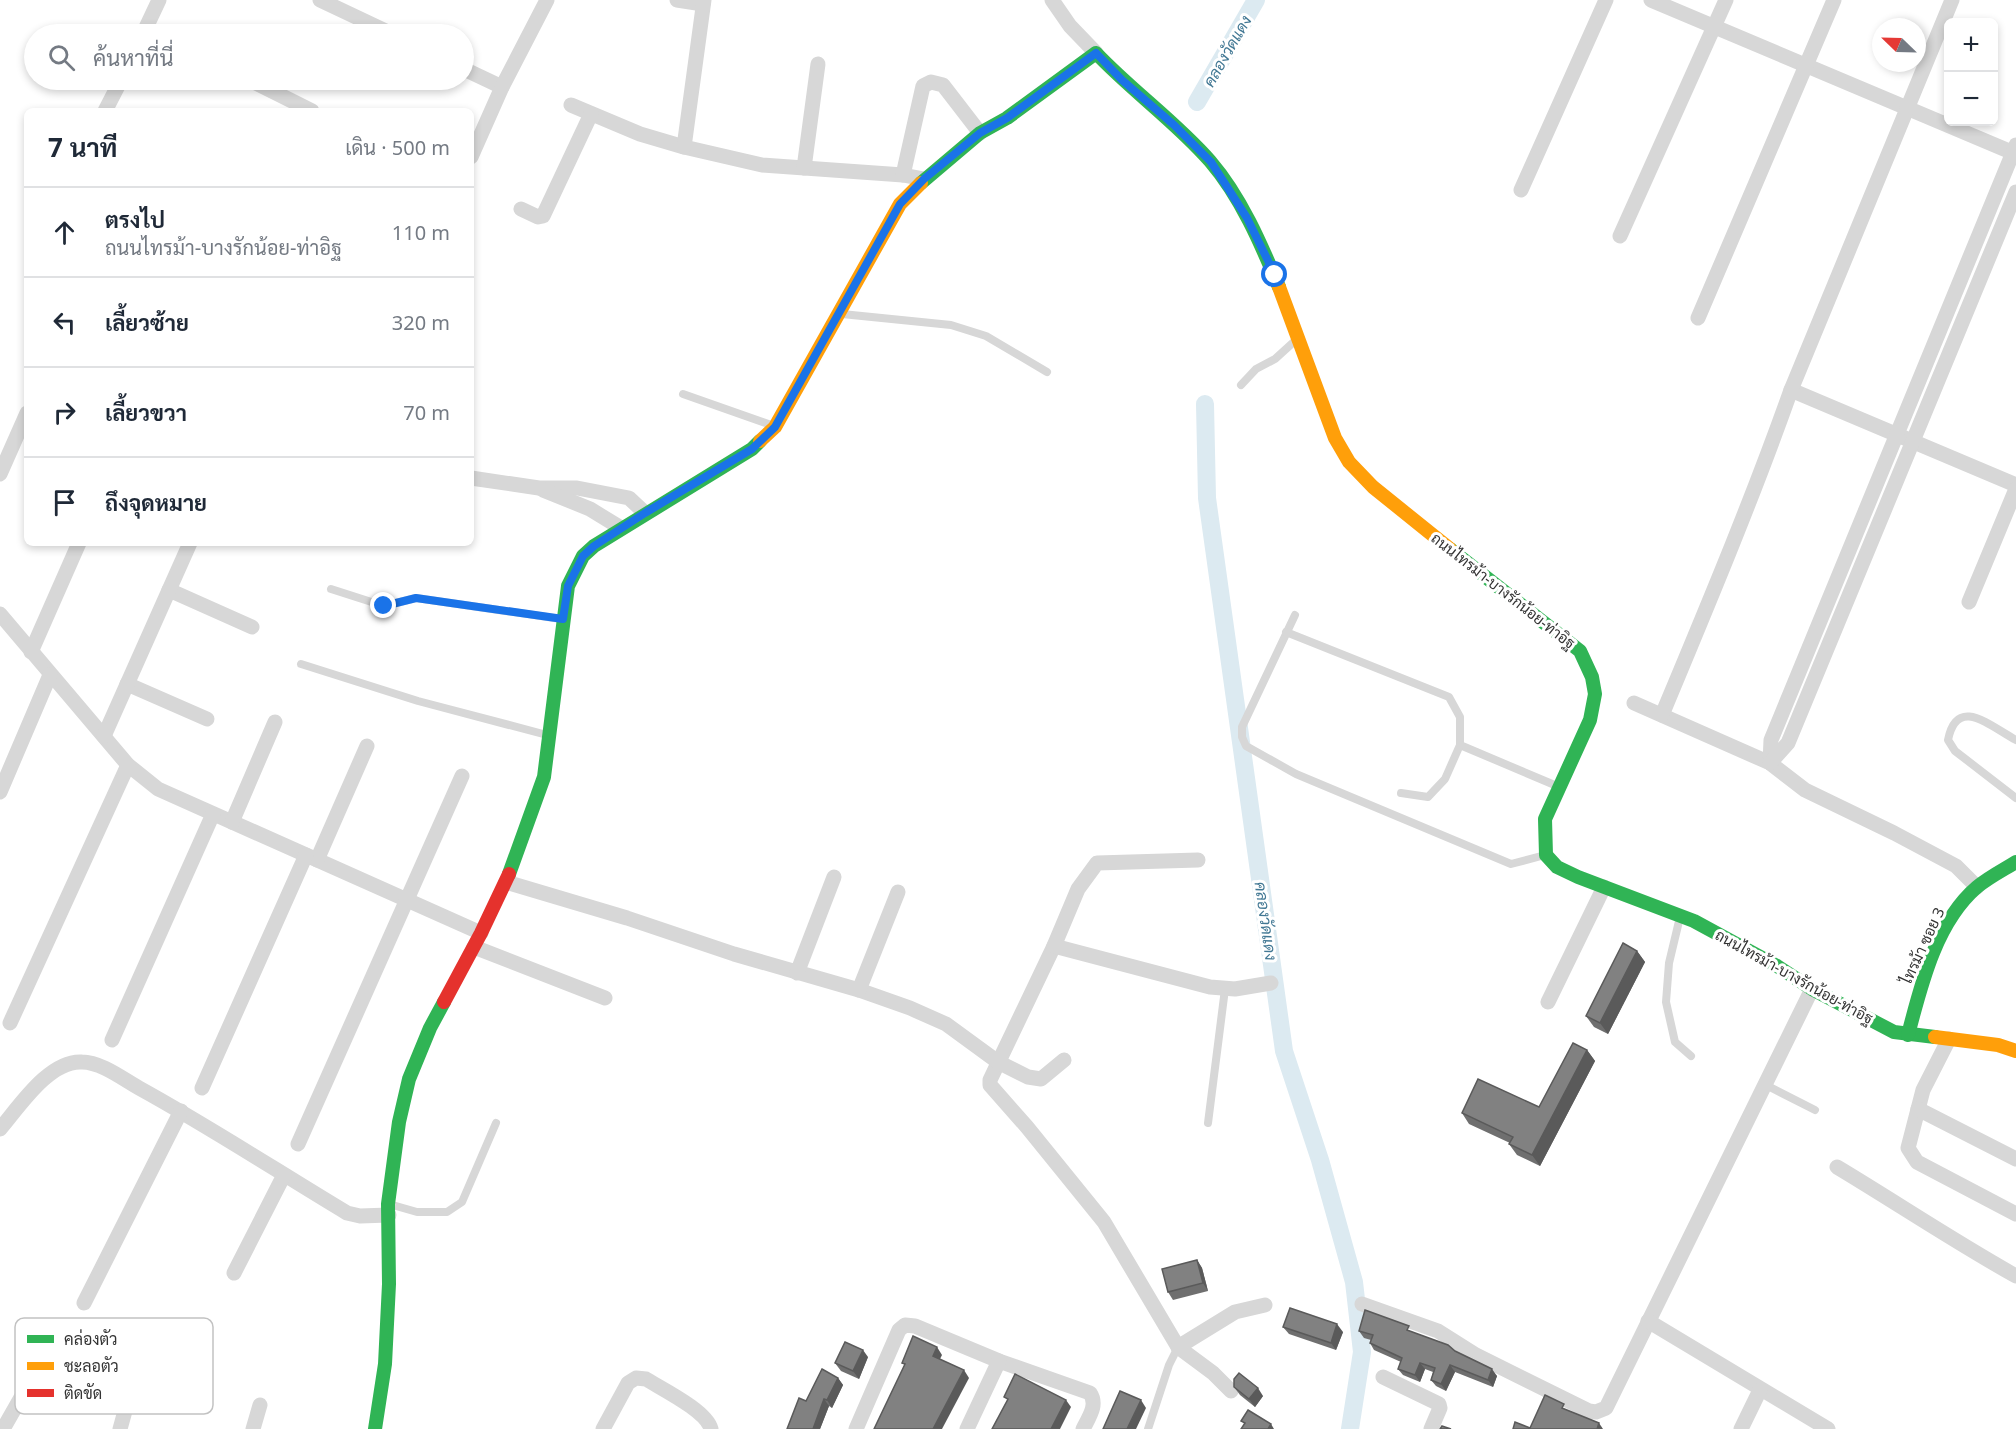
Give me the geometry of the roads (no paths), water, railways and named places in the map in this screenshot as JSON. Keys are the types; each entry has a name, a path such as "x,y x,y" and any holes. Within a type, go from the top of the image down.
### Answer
{"street":[{"path":"147,24 159,0"},
{"path":"474,150 502,87 547,0"},
{"path":"677,0 704,2 684,147"},
{"name":"ถนนไทรม้า-บางรักน้อย-ท่าอิฐ","path":"1052,0 1070,26 1122,80 1174,125 1211,162 1247,218 1275,275 1335,438 1349,462 1373,487 1580,651 1592,672 1596,697 1589,724 1545,819 1546,855 1557,867 1694,921 1777,966 1812,989 1894,1032 1998,1045 2016,1051"},
{"path":"1521,190 1606,0"},
{"path":"1651,0 2015,151 1771,740 1770,762"},
{"path":"1620,236 1726,0"},
{"path":"1698,318 1834,0"},
{"path":"1662,715 1732,544 1791,390 1952,0"},
{"path":"323,1 371,24"},
{"path":"375,1429 385,1364 389,1284 388,1209 399,1122 409,1079 430,1028 482,933 506,882 544,777 568,586 583,556 621,528 752,449 775,427 900,204 924,179 980,133 1007,118 1096,53"},
{"path":"804,168 818,64"},
{"path":"474,74 502,87"},
{"path":"903,175 923,86 931,82 943,85 980,133"},
{"path":"108,108 116,90"},
{"path":"270,90 306,108"},
{"path":"571,105 640,134 762,165 903,175 924,179"},
{"path":"521,209 538,217 543,216 591,114"},
{"path":"1770,762 1788,743 2016,192"},
{"path":"1791,390 2016,487 1970,602"},
{"path":"0,474 24,420"},
{"path":"474,478 539,488 577,488 629,498 645,513"},
{"path":"539,488 590,509 621,528"},
{"path":"31,652 78,546"},
{"path":"104,736 189,546"},
{"path":"170,590 252,627"},
{"path":"0,614 128,765 158,789 482,933"},
{"path":"0,792 50,675"},
{"path":"127,684 207,719"},
{"path":"1634,703 1770,762 1806,790 1956,866 1977,887"},
{"path":"232,822 275,722"},
{"path":"202,1088 311,857 368,746"},
{"path":"10,1023 128,765"},
{"path":"298,1144 462,776"},
{"path":"112,1040 213,814"},
{"path":"1198,860 1097,863 1078,889 1054,946 998,1062 990,1085 1104,1222 1178,1347 1213,1373 1231,1391"},
{"name":"ไทรม้า ซอย 3","path":"1908,1035 1921,985 1940,941 1960,906 1977,887 2016,862"},
{"path":"797,973 834,877"},
{"path":"506,882 627,918 734,954 859,990 910,1008 946,1024 998,1062 1028,1077 1041,1079 1064,1060"},
{"path":"1548,1002 1604,887"},
{"path":"859,990 898,892"},
{"path":"1054,946 1210,987 1235,989 1271,983"},
{"path":"474,947 605,998"},
{"path":"1362,1304 1438,1331 1476,1355 1589,1411 1596,1412 1606,1408 1812,989"},
{"path":"1949,1039 1923,1090 1908,1148 1917,1162 2016,1215"},
{"path":"0,1129 50,1072 81,1061 99,1066 181,1111 353,1215 388,1209"},
{"path":"1918,1109 2016,1158"},
{"path":"84,1303 181,1111"},
{"path":"1837,1167 1963,1247 2016,1276"},
{"path":"234,1273 284,1175"},
{"path":"1178,1347 1234,1312 1265,1305"},
{"path":"1648,1322 1828,1429"},
{"path":"856,1429 899,1330 905,1324 915,1326 999,1361 1090,1393 1094,1399 1094,1407 1083,1429"},
{"path":"967,1429 999,1361"},
{"path":"1383,1377 1439,1404 1440,1408 1431,1429"},
{"path":"603,1429 628,1383 636,1378 646,1379 701,1414 710,1424 711,1429"},
{"path":"1741,1429 1760,1390"},
{"path":"253,1429 260,1405"},
{"path":"3,1429 15,1408"},
{"path":"120,1429 124,1414"}],"lane":[{"path":"837,313 951,325 986,336 1047,372"},
{"path":"1241,385 1256,369 1275,359 1298,338"},
{"path":"683,394 775,427"},
{"path":"331,588 384,606 416,598 563,619"},
{"path":"1295,615 1242,727 1242,737 1246,746 1296,774 1511,864 1546,855"},
{"path":"1286,632 1449,697 1460,717 1460,745 1445,779 1428,796 1401,793"},
{"path":"301,664 418,701 550,736"},
{"path":"2016,740 1969,715 1960,716 1950,729 1948,740 1954,751 2016,798"},
{"path":"1460,745 1559,786"},
{"path":"1680,916 1669,963 1666,1002 1676,1042 1691,1056"},
{"path":"1208,1123 1225,989"},
{"path":"1764,1084 1815,1110"},
{"path":"388,1209 447,1212 462,1202 496,1123"},
{"path":"1148,1429 1169,1365 1178,1347"}],"waterway":[{"name":"คลองวัดแดง","path":"1197,102 1256,0"},
{"name":"คลองวัดแดง","path":"1205,404 1207,498 1284,1051 1320,1160 1354,1282 1362,1352 1350,1429"}]}
